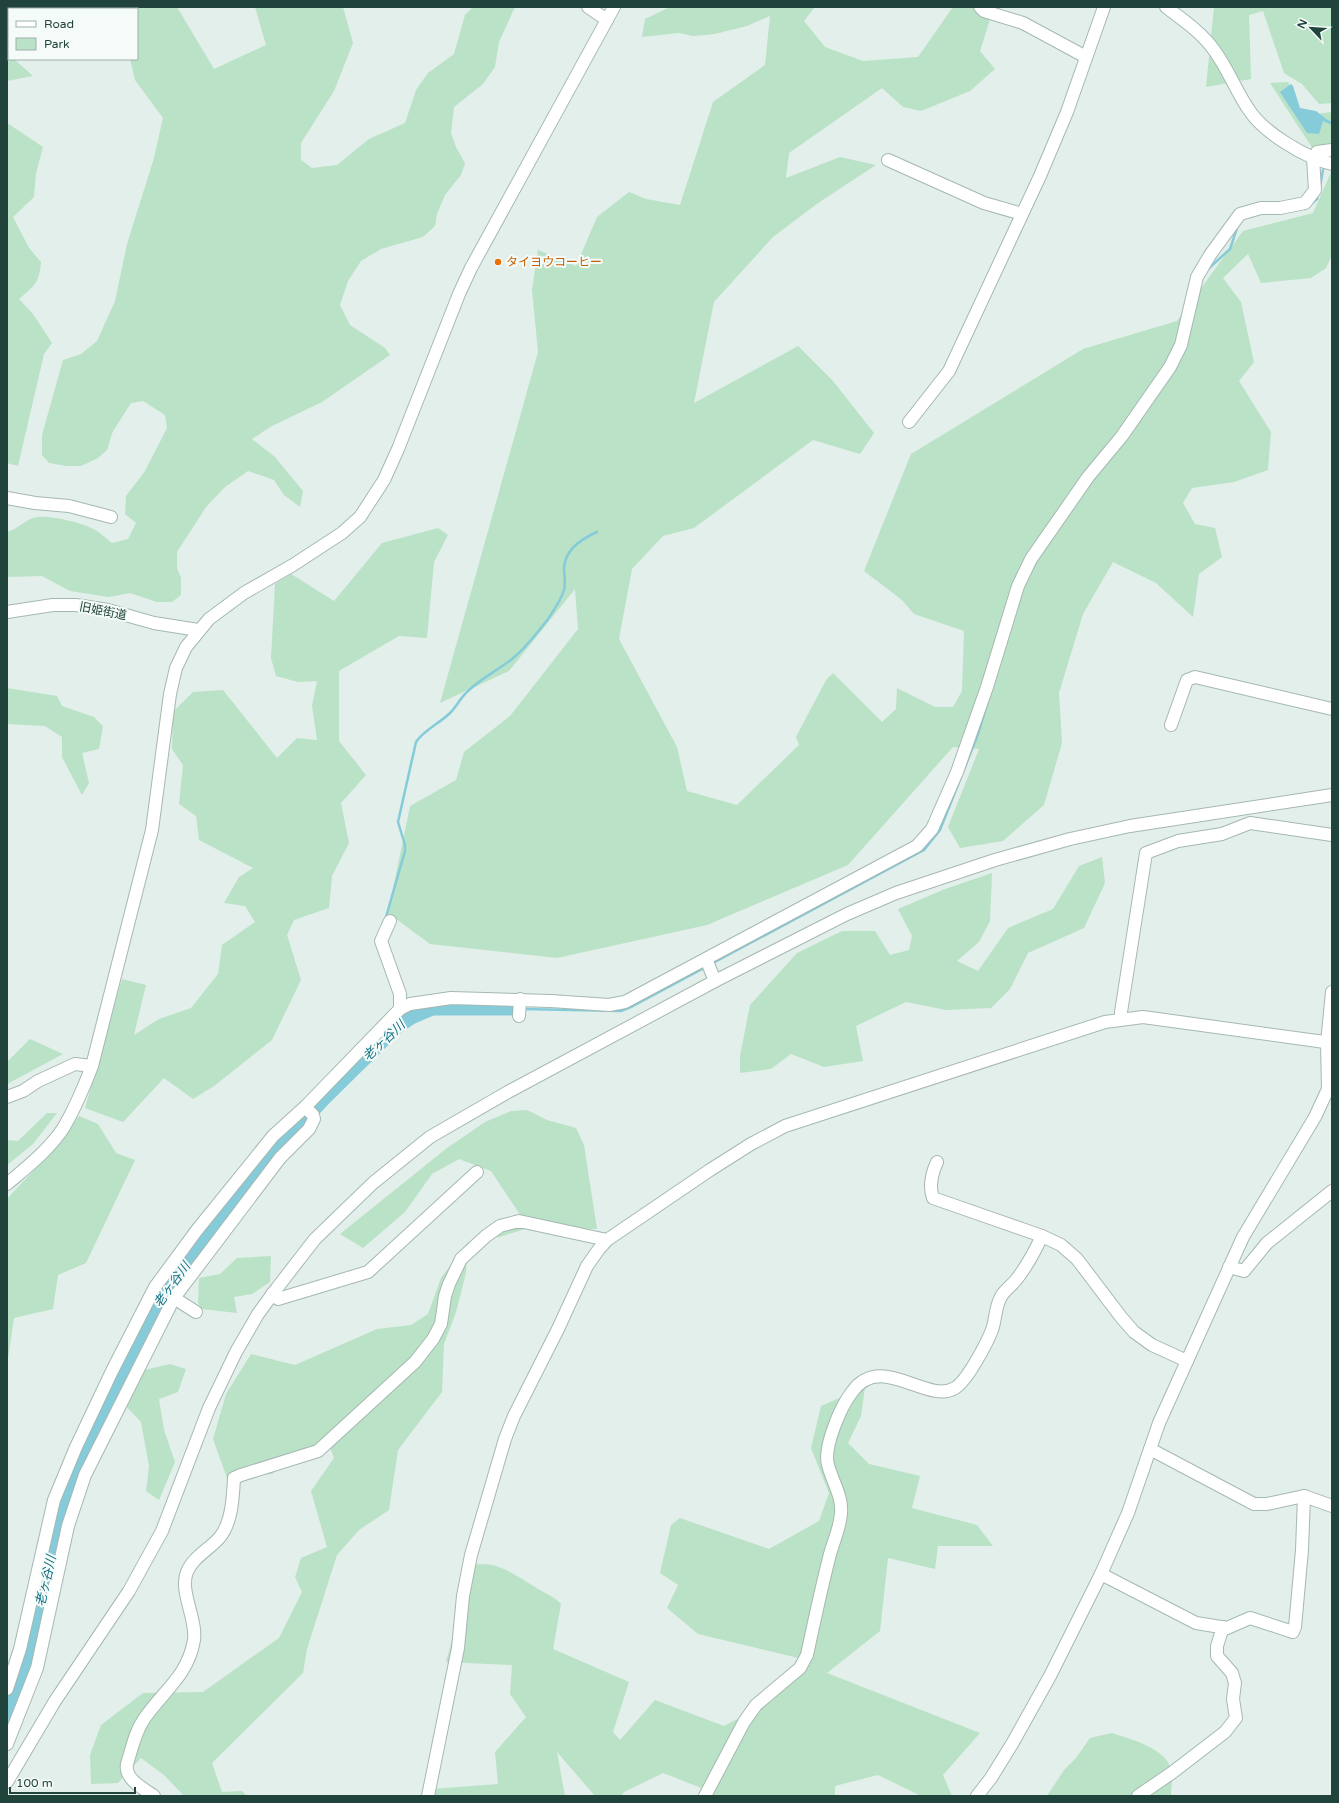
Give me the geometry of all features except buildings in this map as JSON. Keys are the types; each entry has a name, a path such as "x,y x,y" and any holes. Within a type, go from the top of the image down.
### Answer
{"street":[{"path":"588,7 607,20"},
{"path":"7,1184 45,1149 63,1128 81,1093 92,1066 152,830 170,694 176,668 186,647 208,619 244,594 293,566 342,533 360,517 373,498 384,480 398,449 459,294 614,7"},
{"path":"980,7 984,11 1023,23 1086,57"},
{"path":"1166,7 1196,31 1213,48 1250,112 1280,139 1303,154 1332,164"},
{"path":"909,422 949,371 1040,176 1064,119 1101,9"},
{"path":"8,1778 55,1701 133,1584 162,1531 212,1401 236,1352 272,1294 315,1239 373,1183 430,1138 917,846 924,839 932,829 956,772 988,687 1018,586 1031,559 1088,477 1122,436 1170,367 1181,346 1197,277 1227,230 1240,214 1261,208 1280,208 1305,203 1315,190 1313,158 1316,152 1332,150"},
{"path":"888,160 984,203 1022,214"},
{"path":"7,498 35,503 69,506 111,517"},
{"name":"旧姫街道","path":"7,612 53,605 76,605 108,610 154,623 198,630"},
{"path":"1171,725 1187,680 1195,677 1332,709"},
{"path":"7,1689 20,1649 54,1500 76,1447 112,1371 155,1287 198,1230 274,1136 405,1006 451,998 609,1005 625,1002 896,893 995,860 1070,839 1130,826 1332,794"},
{"path":"1121,1019 1146,853 1178,841 1222,834 1250,823 1332,835"},
{"path":"390,921 381,941 405,1006"},
{"path":"977,1796 991,1778 1012,1744 1050,1676 1101,1574 1128,1513 1159,1423 1188,1362 1243,1237 1315,1117 1328,1089 1332,992"},
{"path":"519,1016 520,1000"},
{"path":"428,1796 458,1648 463,1596 471,1555 505,1439 514,1416 558,1329 587,1266 599,1248 607,1240 710,1170 751,1144 785,1126 1104,1022 1121,1019 1150,1018 1329,1043"},
{"path":"7,1097 75,1064 92,1066"},
{"path":"7,1744 37,1668 68,1526 85,1475 174,1298 280,1158 309,1129 314,1119 313,1115 304,1107"},
{"path":"937,1162 931,1185 931,1193 933,1198 1042,1236 1061,1245 1077,1260 1134,1332 1152,1345 1188,1362"},
{"path":"272,1294 278,1299 368,1272 477,1172"},
{"path":"1230,1267 1244,1271 1267,1243 1332,1191"},
{"path":"154,1796 141,1787 130,1776 127,1767 135,1737 144,1720 176,1682 190,1656 194,1639 193,1618 185,1586 187,1572 191,1565 221,1536 230,1515 234,1478 318,1451 415,1362 433,1339 441,1324 448,1284 461,1259 486,1236 500,1226 519,1221 607,1240"},
{"path":"705,1796 744,1722 756,1705 800,1668 807,1655 829,1558 841,1519 841,1501 827,1464 827,1454 836,1422 852,1392 860,1383 874,1377 898,1379 937,1391 947,1392 957,1388 981,1354 992,1329 1001,1295 1026,1267 1042,1236"},
{"path":"174,1298 196,1312"},
{"path":"1150,1449 1254,1504 1266,1504 1304,1496 1332,1506"},
{"path":"1101,1574 1196,1623 1227,1628 1250,1618 1293,1632 1295,1627 1302,1550 1304,1496"},
{"path":"1138,1796 1174,1772 1225,1732 1236,1718 1233,1699 1235,1683 1232,1673 1217,1656 1217,1646 1223,1627"},
{"path":"20,1649 40,1654"}],"green space":[{"path":"177,7 214,69 266,45 255,7 343,7 353,43 334,91 301,143 301,160 312,168 337,165 369,139 405,123 416,90 428,73 454,54 465,15 473,7 515,7 499,42 495,67 483,84 454,107 451,133 456,147 465,163 461,175 445,195 437,214 435,226 423,237 381,249 361,261 348,281 340,305 350,325 385,348 390,355 322,402 270,427 252,439 275,457 303,491 300,507 284,495 274,480 248,471 225,487 206,507 177,552 177,568 181,578 181,595 172,602 157,602 130,593 109,597 70,591 42,576 7,577 7,532 33,518 50,517 67,520 90,527 102,534 112,543 128,539 136,523 125,514 126,496 145,471 167,428 165,415 143,401 131,403 113,431 107,450 98,458 81,466 66,466 49,463 42,455 42,435 63,360 81,354 97,341 115,301 127,244 154,158 163,118 135,80 130,60 138,60 138,8 93,8"},
{"path":"670,7 815,7 804,21 825,47 863,61 918,57 953,7 994,7 980,51 995,69 970,91 921,111 903,107 882,88 789,153 786,178 840,157 876,165 818,203 773,237 714,302 694,403 798,346 833,381 874,433 860,454 813,440 694,528 663,536 632,569 619,639 677,747 687,791 737,805 799,745 796,737 826,680 833,673 882,722 896,709 897,688 935,707 953,707 962,691 964,631 914,614 902,600 864,571 911,454 1083,349 1177,321 1243,231 1313,213 1332,170 1332,255 1326,268 1311,278 1261,283 1248,254 1223,278 1241,302 1254,362 1239,381 1271,432 1268,470 1234,482 1192,488 1183,503 1195,524 1215,528 1222,557 1199,574 1193,617 1156,583 1113,562 1083,614 1059,693 1062,743 1044,805 1003,841 960,848 948,827 979,749 953,747 848,865 707,925 557,958 430,944 388,913 410,806 456,780 464,752 510,716 578,629 575,589 509,671 440,703 538,352 532,290 538,250 576,266 597,217 629,192 646,199 680,205 713,102 765,65 770,16 747,26 715,34 693,36 679,33 642,37 645,19"},
{"path":"1214,7 1332,7 1332,103 1319,104 1302,84 1284,73 1263,11 1249,15 1251,79 1206,87"},
{"path":"7,53 8,60 15,60 33,76 7,81"},
{"path":"1288,82 1299,108 1305,115 1332,112 1332,149 1313,149 1270,83"},
{"path":"7,123 43,147 36,173 34,197 13,217 29,248 41,262 39,275 35,284 19,299 33,314 52,343 44,354 18,466 7,463"},
{"path":"438,528 448,535 434,562 427,638 399,636 339,671 339,741 366,775 341,803 349,843 332,876 329,908 294,920 287,935 301,980 272,1040 214,1086 193,1099 164,1078 123,1122 85,1108 122,979 146,985 134,1035 159,1019 191,1008 218,974 222,945 255,922 245,906 224,903 239,877 253,868 199,840 196,816 179,804 183,765 172,749 173,712 193,692 223,690 277,758 297,738 317,740 312,706 317,681 298,682 276,676 271,658 275,584 291,574 334,601 382,543"},
{"path":"7,688 57,696 62,706 94,717 103,726 99,749 82,753 89,783 82,795 62,757 62,737 45,726 7,724"},
{"path":"1102,857 1105,883 1084,928 1028,953 1010,989 991,1008 946,1010 906,1002 856,1026 863,1061 824,1067 791,1054 771,1069 740,1073 740,1056 750,1005 797,953 842,931 875,931 890,955 909,950 912,936 898,909 945,889 992,873 990,921 979,942 957,961 978,971 1008,928 1053,909 1079,866"},
{"path":"30,1039 63,1054 9,1083 7,1086 7,1062"},
{"path":"527,1110 547,1120 576,1128 584,1145 597,1229 532,1227 496,1238 521,1216 491,1171 459,1159 432,1174 405,1212 363,1248 340,1234 447,1148 485,1122 511,1111"},
{"path":"47,1113 57,1113 33,1144 7,1165 7,1140 18,1141"},
{"path":"79,1116 98,1124 116,1153 135,1160 86,1263 58,1275 53,1309 14,1318 7,1366 7,1199 43,1160"},
{"path":"468,1242 466,1273 456,1312 444,1344 442,1392 398,1450 389,1510 359,1530 337,1555 307,1649 303,1673 212,1763 222,1792 242,1791 247,1796 184,1796 164,1775 141,1758 118,1783 91,1784 90,1755 101,1725 143,1693 203,1692 279,1638 302,1592 295,1577 301,1558 327,1547 311,1491 334,1458 326,1437 272,1474 227,1478 213,1439 226,1394 251,1354 295,1365 377,1329 411,1325 428,1314 441,1278"},
{"path":"271,1256 270,1282 252,1294 234,1297 237,1313 202,1309 198,1303 199,1278 220,1274 237,1258"},
{"path":"170,1364 186,1369 178,1392 159,1399 164,1430 175,1462 159,1500 146,1491 149,1466 141,1422 124,1404 140,1371"},
{"path":"865,1387 861,1416 848,1443 869,1464 920,1476 912,1508 977,1525 993,1546 938,1546 935,1569 888,1558 880,1631 827,1673 980,1733 943,1775 952,1796 921,1796 878,1775 835,1786 835,1796 701,1796 704,1789 663,1773 624,1792 621,1796 595,1796 557,1752 565,1796 431,1796 432,1789 498,1784 495,1752 526,1717 510,1694 512,1665 446,1662 473,1565 490,1565 506,1570 555,1599 561,1604 553,1649 629,1682 613,1732 620,1740 655,1700 724,1726 772,1701 798,1658 698,1634 667,1608 678,1585 660,1573 671,1525 680,1518 769,1549 819,1521 829,1493 811,1448 821,1406"},
{"path":"1112,1733 1148,1746 1169,1763 1172,1780 1171,1796 1047,1796 1064,1770 1076,1758 1090,1738"}],"water":[{"path":"1291,84 1300,108 1316,111 1332,122 1332,125 1323,121 1319,134 1307,133 1280,92"}],"waterway":[{"path":"1320,187 1323,170"},
{"path":"1305,209 1317,199 1318,194"},
{"path":"1207,270 1230,249 1237,228"},
{"path":"386,917 405,851 405,845 398,822 416,742 420,737 450,713 470,689 512,659 531,640 548,619 563,594 565,585 564,568 567,556 575,546 585,538 597,532"},
{"path":"963,772 978,734 988,701"},
{"path":"713,963 924,850 940,830 961,777"},
{"path":"522,1009 621,1011 706,967"},
{"name":"老ヶ谷川","path":"7,1714 14,1697 41,1604 62,1511 83,1453 151,1315 170,1287 217,1224 278,1147 322,1100 395,1028 411,1017 432,1008 512,1008"},
{"path":"408,1009 411,1017"}],"place":[{"name":"タイヨウコーヒー","path":"498,262"}]}
